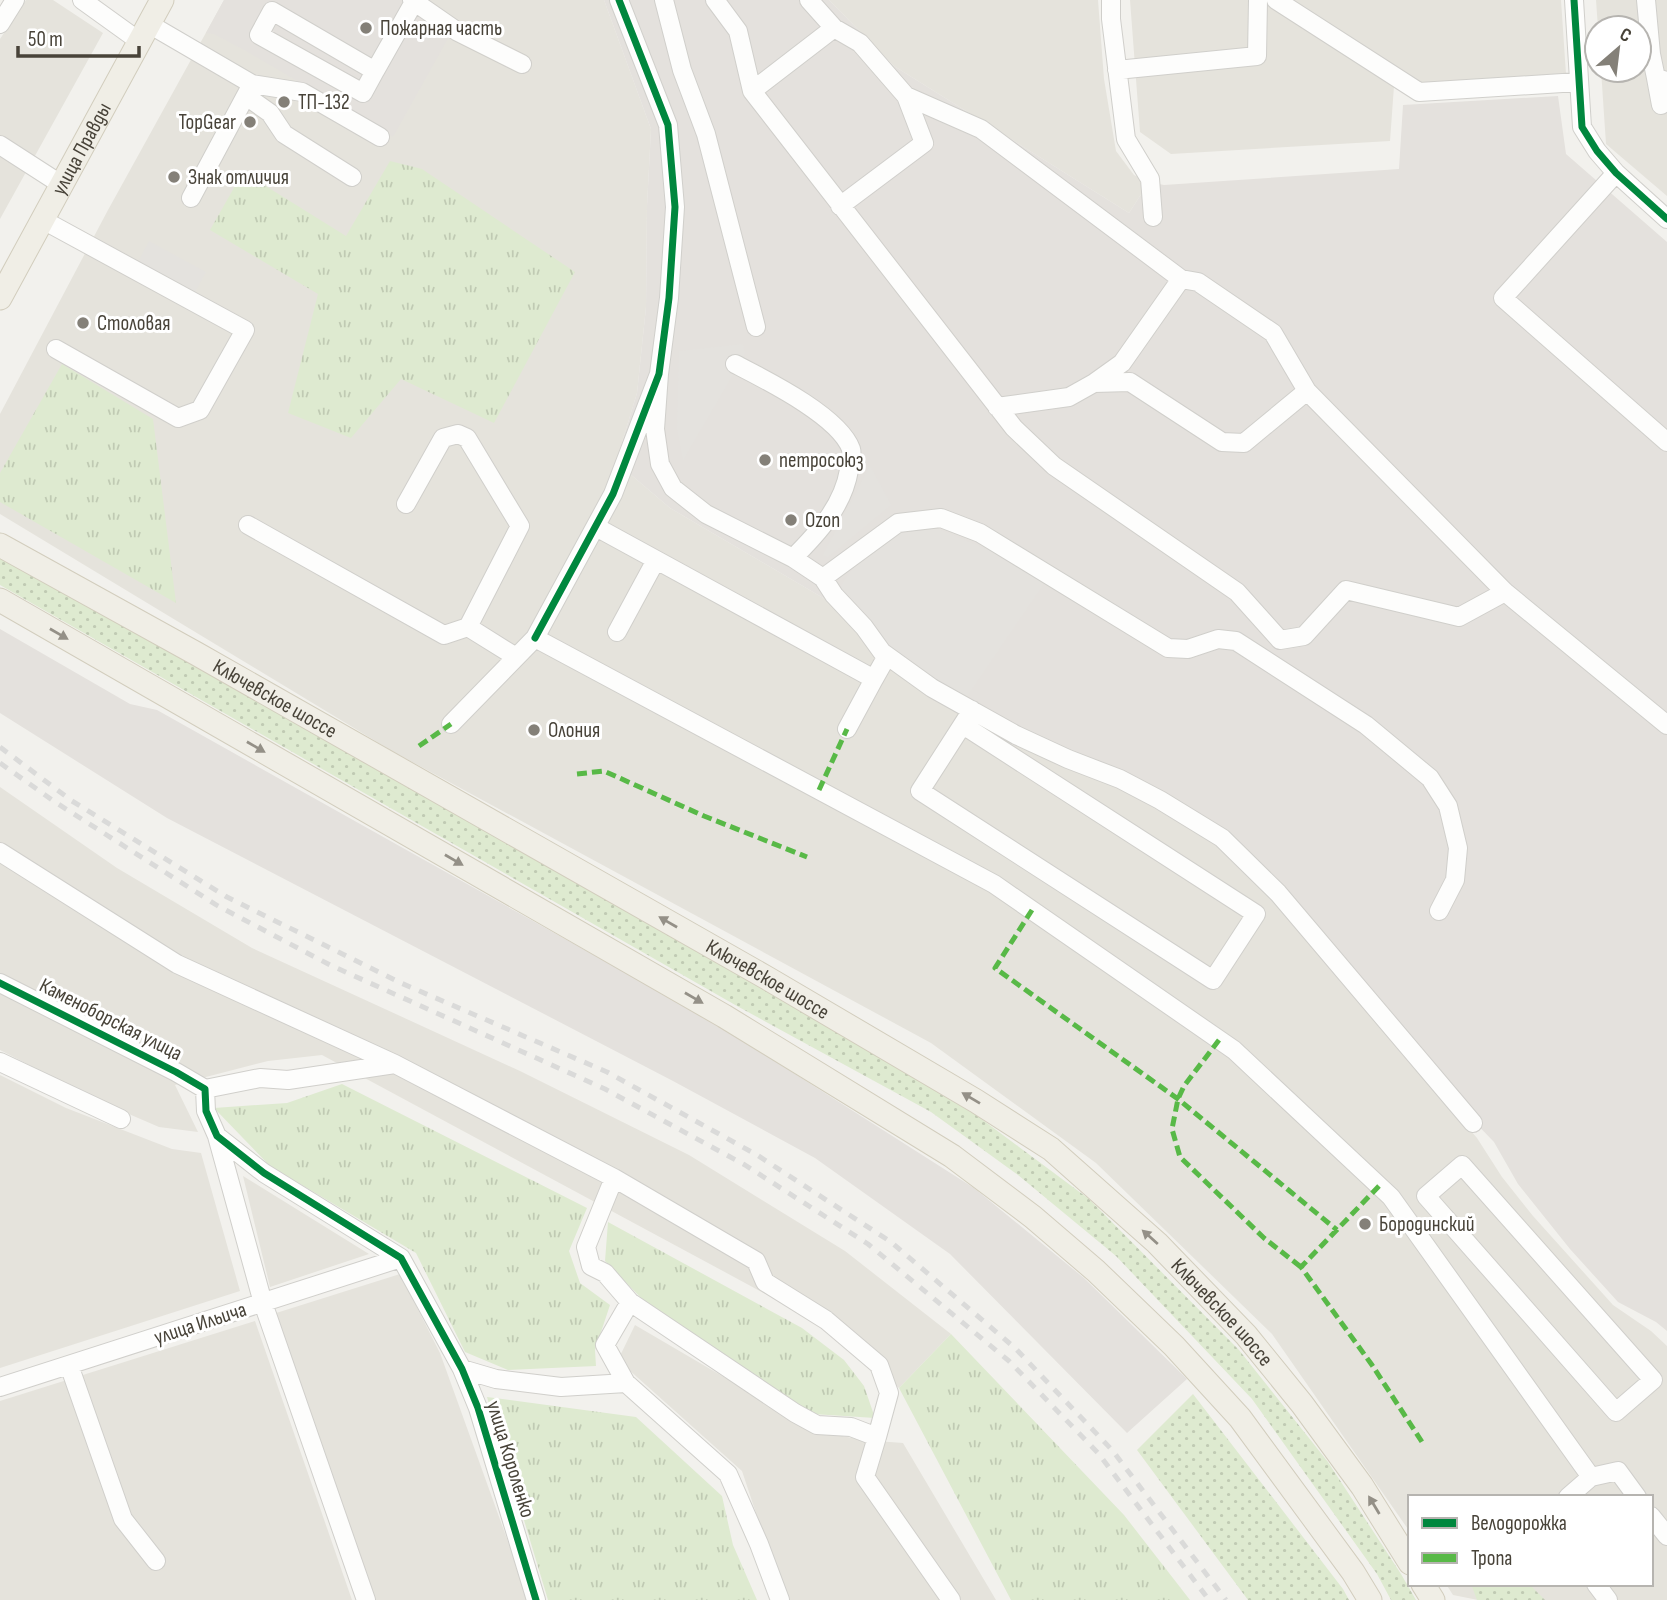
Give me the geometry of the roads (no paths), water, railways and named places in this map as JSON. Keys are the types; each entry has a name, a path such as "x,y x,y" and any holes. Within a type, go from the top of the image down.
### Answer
{"main road":[{"name":"улица Правды","path":"3,286 43,220 162,0"},
{"name":"Ключевское шоссе","path":"0,545 768,978 976,1101 1051,1149 1157,1243 1246,1335 1302,1404 1362,1486 1408,1560"},
{"path":"0,600 724,1016 952,1156 1033,1217 1096,1271 1174,1346 1240,1418 1353,1572 1370,1600"}],"street":[{"path":"0,24 15,0"},
{"path":"82,0 249,90 270,113 284,134 352,177"},
{"path":"619,0 668,125 675,207 669,298 655,429 660,464 673,488 706,514 793,558 823,578 834,595 887,656 968,718 1256,914 1213,980 920,791 968,718"},
{"path":"664,0 682,70 706,134 757,327"},
{"path":"715,0 738,31 752,91 1014,428 1054,466 1237,592 1280,640 1304,636 1346,590 1459,617 1505,592"},
{"path":"809,0 834,28 860,43 906,96 924,143 840,206"},
{"path":"1111,0 1126,139 1150,179 1153,216"},
{"path":"1117,70 1257,55 1258,0"},
{"path":"1276,0 1419,92 1578,82"},
{"path":"1574,0 1583,127 1616,173 1667,219"},
{"path":"1646,0 1651,54 1661,80 1661,105"},
{"path":"375,71 272,11 259,35 363,93 375,71 413,1 458,32 522,64"},
{"path":"752,91 834,28"},
{"path":"249,90 302,92 380,137"},
{"path":"191,198 249,90"},
{"path":"906,96 981,128 1181,279 1198,282 1273,334 1307,391 1505,592 1667,725"},
{"path":"0,145 62,185"},
{"path":"1616,173 1503,298 1667,442"},
{"path":"43,220 245,330 200,410 178,418 56,349"},
{"path":"997,407 1069,397 1094,383 1122,363 1181,279"},
{"path":"735,364 808,406 842,433 852,451 846,489 822,529 793,558"},
{"path":"451,724 535,638 617,483 659,374"},
{"path":"1094,383 1129,382 1222,442 1244,443 1307,391"},
{"path":"248,524 444,635 468,627 520,526 467,438 458,434 443,438 406,504"},
{"path":"823,578 898,523 941,518 980,533 1168,649 1188,649 1218,639 1236,641 1366,725 1430,778 1448,806 1458,848 1455,880 1439,911"},
{"path":"596,527 874,679"},
{"path":"617,632 656,560"},
{"path":"468,627 516,657"},
{"path":"535,638 994,884 1234,1050 1391,1197 1591,1477"},
{"path":"847,729 887,656"},
{"path":"968,718 1121,779 1222,838 1278,893 1473,1123"},
{"path":"0,852 177,964 396,1064 614,1178 756,1261 765,1282 826,1320 878,1365 889,1393 865,1477 951,1600"},
{"name":"Каменоборская улица","path":"0,983 205,1089"},
{"path":"0,1062 121,1119"},
{"path":"366,1600 263,1303 217,1136 206,1111 205,1089 260,1078 288,1080 396,1064"},
{"path":"217,1136 264,1173 401,1258"},
{"path":"1403,1213 1442,1215 1616,1412 1653,1380 1462,1164 1426,1196 1442,1215"},
{"path":"614,1178 586,1247 591,1266 605,1273 630,1302 794,1413 817,1425 850,1427 877,1437"},
{"name":"улица Ильича","path":"0,1387 401,1258"},
{"name":"улица Короленко","path":"401,1258 461,1369 478,1408 536,1600"},
{"path":"630,1302 605,1345 626,1383 728,1474 780,1600"},
{"path":"69,1365 122,1518 156,1561"},
{"path":"461,1369 496,1379 561,1387 626,1383"},
{"path":"1570,1495 1591,1477 1618,1471 1636,1495"},
{"path":"1653,1518 1667,1536"}],"railway":[{"path":"0,747 72,801 227,897 401,983 607,1072 757,1155 891,1242 1015,1348 1112,1450 1226,1600"},
{"path":"0,763 55,802 218,906 330,965 605,1089 745,1165 868,1244 1009,1361 1098,1453 1209,1600"}],"place":[{"name":"Пожарная часть","path":"366,28"},
{"name":"ТП-132","path":"284,102"},
{"name":"TopGear","path":"250,122"},
{"name":"Знак отличия","path":"174,177"},
{"name":"Столовая","path":"83,323"},
{"name":"петросоюз","path":"765,460"},
{"name":"Ozon","path":"791,520"},
{"name":"Олония","path":"534,730"},
{"name":"Бородинский","path":"1365,1224"}]}
